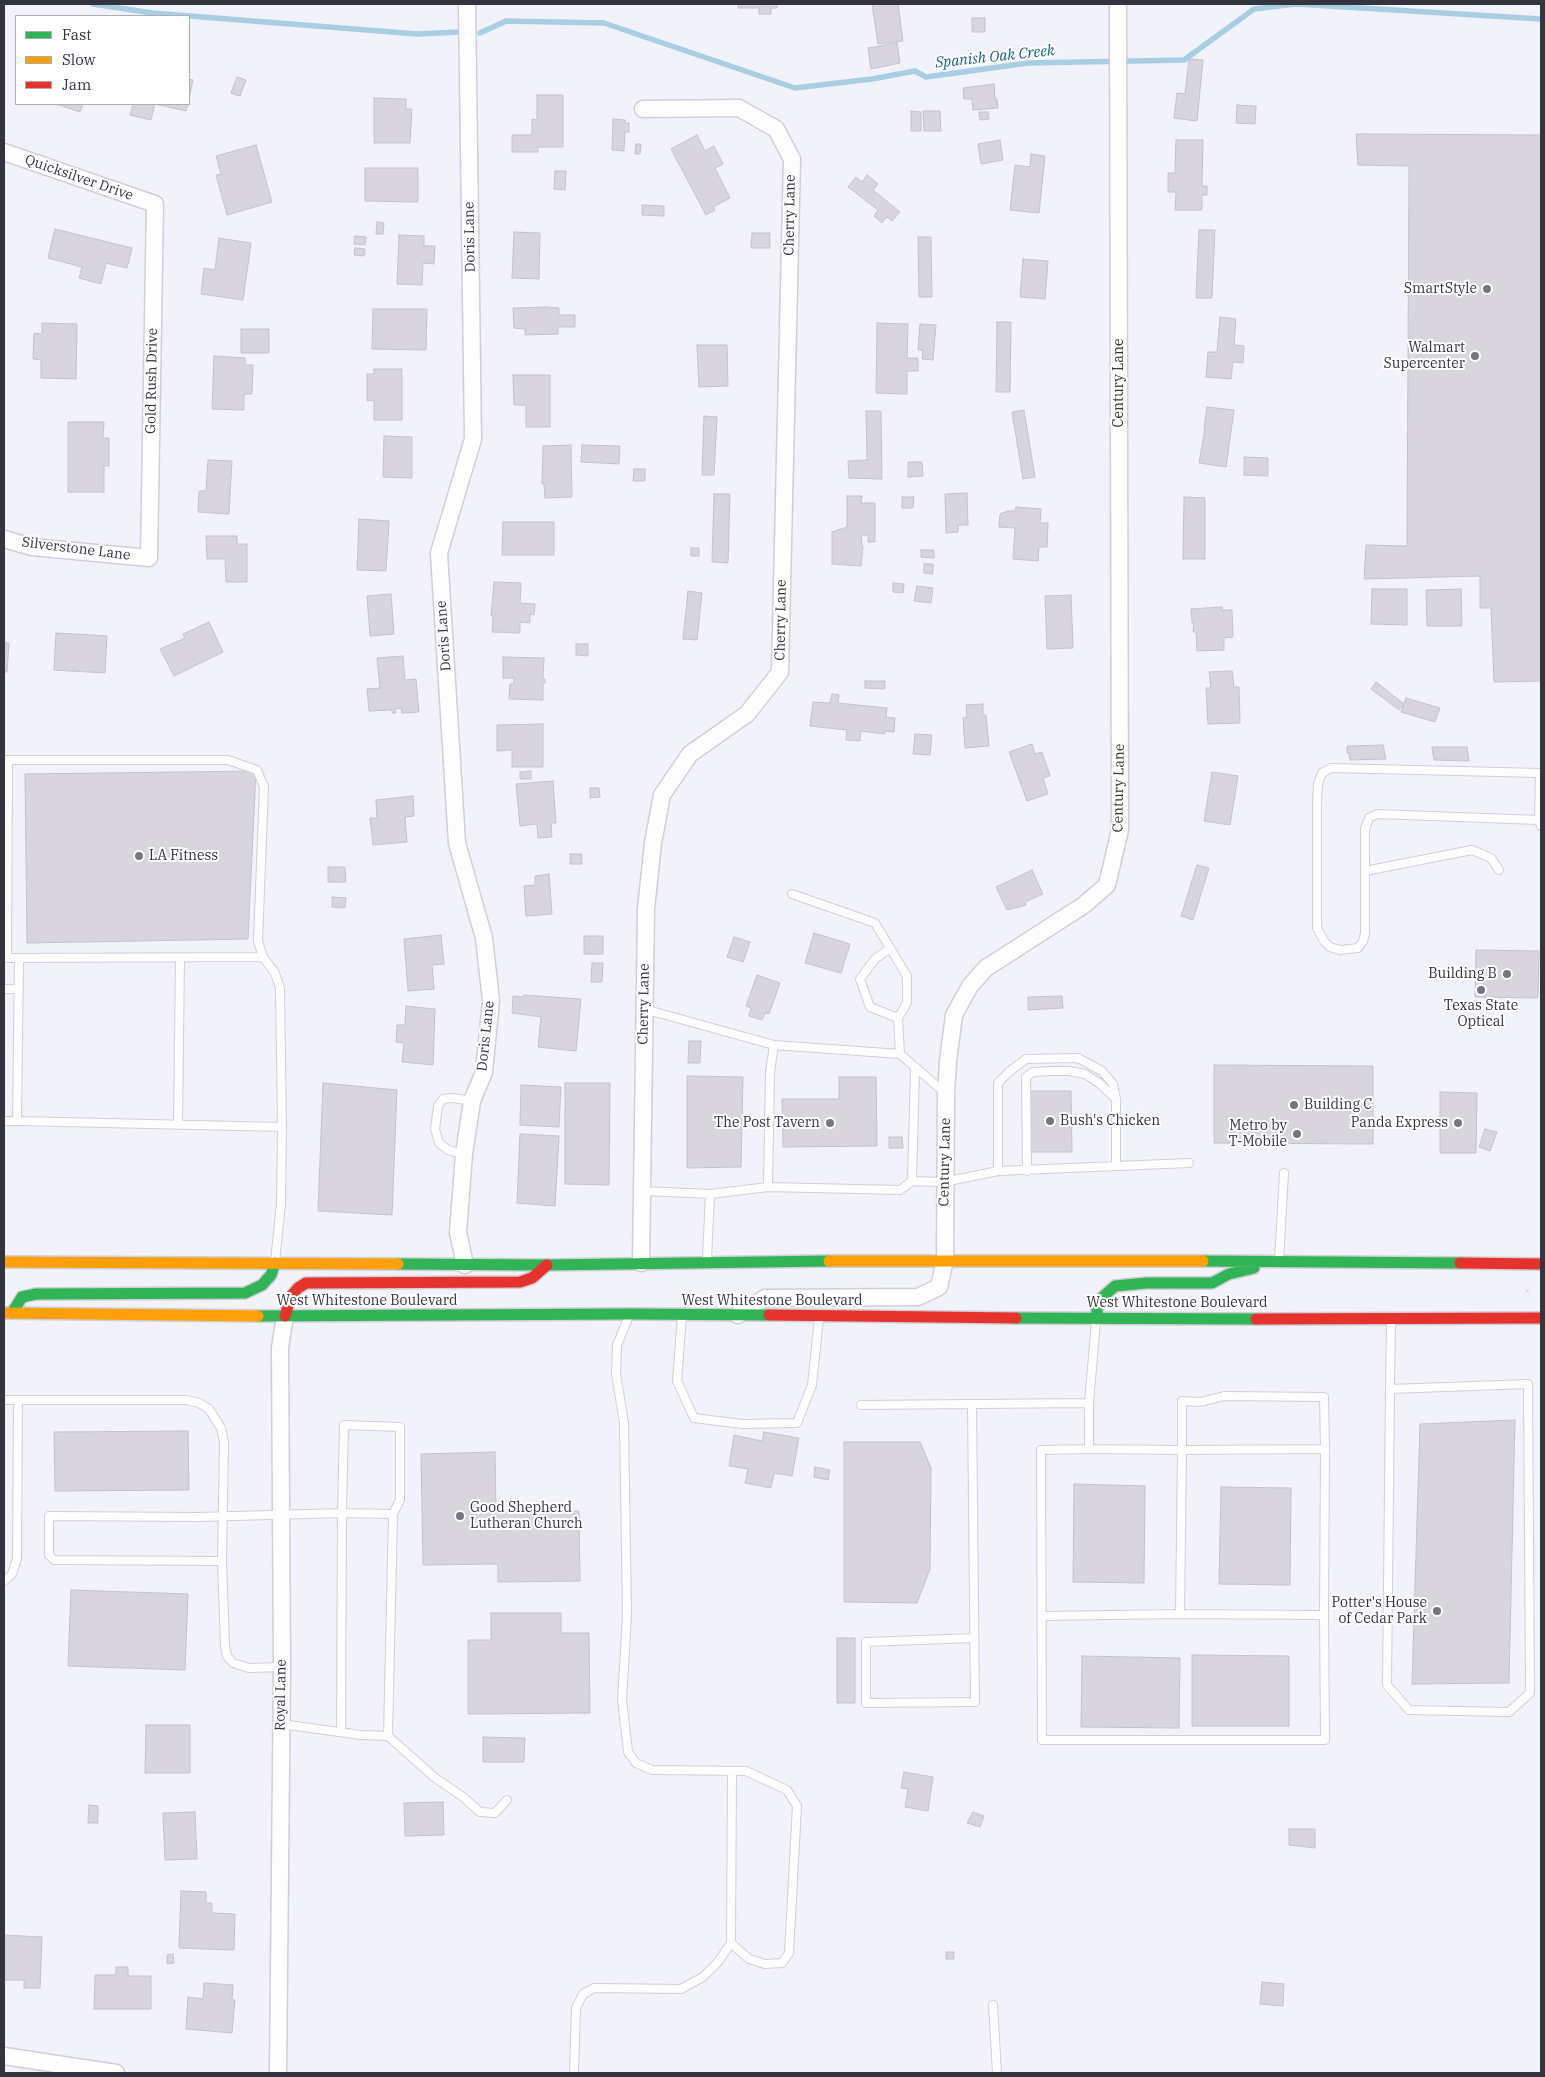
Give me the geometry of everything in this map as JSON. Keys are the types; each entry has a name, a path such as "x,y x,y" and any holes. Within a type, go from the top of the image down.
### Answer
{"main road":[{"path":"4,1262 548,1265 944,1260 1541,1264"},
{"path":"1096,1319 1098,1302 1115,1286 1147,1283 1212,1284 1229,1274 1279,1261"},
{"path":"8,1313 22,1297 36,1294 245,1293 262,1285 271,1275 275,1263"},
{"path":"285,1316 291,1296 306,1283 520,1282 532,1278 548,1265"},
{"name":"West Whitestone Boulevard","path":"8,1313 285,1316 819,1315 1096,1319 1541,1318"}],"street":[{"name":"Doris Lane","path":"465,1265 458,1232 464,1154 472,1101 484,1072 491,1000 484,938 457,843 439,553 473,439 467,4"},
{"name":"Century Lane","path":"738,1315 765,1298 918,1297 939,1287 944,1260 946,1094 954,1015 970,986 986,968 1084,905 1107,885 1120,830 1118,4"},
{"name":"Cherry Lane","path":"641,1263 646,908 652,843 662,795 690,754 747,714 780,672 792,159 776,129 739,108 643,109"},
{"name":"Quicksilver Drive","path":"4,152 155,204"},
{"name":"Gold Rush Drive","path":"149,558 155,204"},
{"name":"Silverstone Lane","path":"4,539 32,547 149,558"},
{"name":"Royal Lane","path":"278,2073 282,1667 280,1348 285,1316"},
{"path":"4,2056 116,2073"}],"lane":[{"path":"263,957 6,958 6,760 228,760 257,770 264,787 258,941 263,957 274,973 280,988 281,1204 275,1263"},
{"path":"1331,768 1540,773 1540,823 1377,814 1369,818 1365,829 1365,933 1363,941 1358,948 1350,950 1330,947 1324,941 1317,928 1317,802 1318,784 1322,773 1331,768"},
{"path":"1364,871 1472,850 1491,858 1499,870"},
{"path":"792,894 875,923 907,976 908,1003 898,1018 900,1054"},
{"path":"890,948 875,959 860,979 870,1007 898,1018"},
{"path":"17,1121 19,958"},
{"path":"178,1125 180,958"},
{"path":"4,989 19,989"},
{"path":"644,1009 774,1045 900,1054 946,1094"},
{"path":"768,1186 770,1072 774,1045"},
{"path":"998,1171 998,1083 1010,1070 1026,1059 1078,1058 1102,1071 1113,1084 1116,1099 1116,1166"},
{"path":"912,1181 916,1069"},
{"path":"1027,1171 1026,1077 1033,1072 1051,1071 1069,1071 1085,1074 1100,1083 1116,1099"},
{"path":"464,1154 448,1150 439,1143 435,1129 438,1106 443,1099 453,1098 472,1101"},
{"path":"4,1121 282,1127"},
{"path":"642,1191 710,1194 768,1186 900,1190 912,1181 944,1182 998,1171 1189,1164"},
{"path":"1279,1261 1284,1173"},
{"path":"707,1262 710,1194"},
{"path":"630,1314 618,1345 616,1374 624,1423 627,1615 622,1700 628,1752 636,1763 652,1770 746,1771 787,1790 797,1806 789,1953 782,1963 765,1964 749,1959 731,1943"},
{"path":"682,1316 678,1381 694,1418 742,1424 797,1423 812,1385 819,1315"},
{"path":"1089,1449 1089,1403 1096,1319"},
{"path":"1390,1389 1528,1384 1530,1693 1509,1712 1409,1710 1387,1685 1390,1389 1391,1319"},
{"path":"1180,1614 1182,1450 1182,1401 1201,1402 1224,1396 1324,1397 1325,1448 1325,1740 1042,1740 1041,1450 1182,1450 1325,1448"},
{"path":"4,1400 186,1400 199,1403 209,1409 221,1428 224,1442 222,1561 227,1656 233,1664 249,1668 282,1667"},
{"path":"4,1581 12,1574 17,1559 18,1400"},
{"path":"861,1405 1089,1403"},
{"path":"972,1404 974,1638 974,1702 866,1704 866,1642 974,1638"},
{"path":"341,1732 344,1424 400,1427 400,1500 393,1514 388,1736"},
{"path":"222,1561 54,1560 49,1555 49,1516 393,1514"},
{"path":"1042,1616 1180,1614 1324,1615"},
{"path":"281,1724 388,1736 434,1777 463,1797 480,1812 495,1813 507,1800"},
{"path":"574,2073 576,2008 583,1994 594,1988 681,1989 703,1977 718,1962 731,1943 732,1771"},
{"path":"993,2005 997,2073"}],"path":[{"path":"1527,1292 1528,1282"}],"building":[{"path":"738,4 777,4 777,8 771,8 771,14 759,14 759,8 738,8"},
{"path":"872,4 898,4 903,41 878,44"},
{"path":"972,18 985,18 985,32 972,32"},
{"path":"897,43 900,63 871,69 868,48"},
{"path":"1189,59 1203,60 1197,121 1174,118 1177,93 1185,94"},
{"path":"237,77 246,80 240,96 231,93"},
{"path":"190,79 193,80 190,95"},
{"path":"994,84 998,108 973,110 972,99 964,99 963,88"},
{"path":"537,95 563,95 563,147 538,147 538,152 512,152 512,135 532,135 532,119 537,120"},
{"path":"374,98 406,99 406,109 412,109 410,143 374,143"},
{"path":"59,105 83,105 80,112"},
{"path":"133,105 155,105 151,120 130,115"},
{"path":"159,105 188,105 186,111"},
{"path":"1237,105 1256,106 1255,124 1236,123"},
{"path":"911,111 921,112 921,131 911,131"},
{"path":"923,111 940,111 941,131 924,131"},
{"path":"979,112 988,112 989,119 980,120"},
{"path":"613,119 625,120 625,123 629,123 629,132 625,132 624,151 612,150"},
{"name":"Walmart Supercenter","path":"1356,134 1541,135 1541,681 1494,682 1491,608 1480,608 1480,576 1364,579 1366,545 1407,546 1409,166 1358,165"},
{"path":"697,135 705,151 714,146 723,164 715,168 730,198 713,207 715,210 706,215 671,149"},
{"path":"1000,140 1003,160 981,164 978,144"},
{"path":"1176,140 1203,140 1202,186 1207,186 1207,195 1202,195 1202,210 1175,210 1176,192 1168,192 1168,173 1175,173"},
{"path":"636,144 641,144 640,154 635,154"},
{"path":"256,145 272,202 227,215 216,175 221,174 216,156"},
{"path":"1031,154 1045,156 1039,213 1010,210 1015,165 1030,167"},
{"path":"365,168 418,168 418,202 365,201"},
{"path":"555,171 566,171 565,190 554,189"},
{"path":"867,175 878,184 873,190 900,212 892,221 887,217 882,223 874,216 878,210 848,187 856,177 862,182"},
{"path":"642,205 664,206 664,216 642,215"},
{"path":"377,222 384,223 383,234 376,234"},
{"path":"55,229 132,248 127,268 106,263 101,284 79,278 82,267 48,258"},
{"path":"1199,230 1215,230 1212,298 1196,298"},
{"path":"514,232 540,233 539,279 512,278"},
{"path":"752,233 770,233 770,248 751,248"},
{"path":"399,235 424,236 424,246 435,246 434,264 423,263 422,285 397,284"},
{"path":"355,236 366,237 365,245 354,244"},
{"path":"918,237 931,237 932,297 919,297"},
{"path":"219,238 251,243 243,300 201,294 204,268 215,270"},
{"path":"355,248 365,249 364,256 354,255"},
{"path":"1023,259 1048,261 1045,299 1020,297"},
{"path":"513,308 559,308 559,315 575,315 575,327 558,327 558,334 525,335 525,329 514,328"},
{"path":"373,309 427,309 426,350 372,349"},
{"path":"1220,317 1236,319 1234,345 1244,346 1243,363 1233,362 1231,379 1206,377 1208,352 1217,352"},
{"path":"997,322 1011,322 1010,392 996,392"},
{"path":"42,323 77,324 76,379 41,378 41,360 33,359 34,333 42,334"},
{"path":"877,323 908,324 907,358 918,358 918,371 907,371 907,394 876,393"},
{"path":"920,324 936,325 933,360 922,359 923,350 918,350"},
{"path":"241,329 269,329 269,353 241,353"},
{"path":"697,345 727,345 728,386 699,387"},
{"path":"214,356 245,358 245,365 253,365 252,394 244,394 244,410 212,409"},
{"path":"374,369 402,369 402,420 374,420 374,400 367,401 367,374 374,374"},
{"path":"513,375 550,375 550,427 526,427 526,405 514,405"},
{"path":"1207,407 1234,410 1226,467 1199,463"},
{"path":"1024,410 1035,477 1023,479 1012,412"},
{"path":"866,411 881,411 882,479 849,478 848,461 867,460"},
{"path":"704,416 717,417 714,475 702,475"},
{"path":"68,422 104,422 103,438 109,438 109,466 104,466 104,492 68,492"},
{"path":"384,436 412,437 412,478 383,477"},
{"path":"571,445 572,497 545,498 544,484 542,484 543,446"},
{"path":"582,445 620,446 619,464 581,462"},
{"path":"1244,457 1268,458 1268,476 1244,475"},
{"path":"208,460 232,461 229,514 198,512 199,491 206,491"},
{"path":"908,462 922,462 923,476 908,477"},
{"path":"634,469 645,469 645,481 633,481"},
{"path":"967,493 968,525 958,525 958,532 946,533 945,494"},
{"path":"714,494 730,494 728,563 712,562"},
{"path":"847,496 862,496 861,503 875,503 875,542 868,542 868,535 861,535 863,546 861,566 832,564 832,532 847,527"},
{"path":"902,497 914,497 913,508 902,508"},
{"path":"1184,497 1205,498 1205,559 1183,559"},
{"path":"1016,507 1041,509 1040,523 1048,523 1047,547 1039,547 1038,561 1013,559 1015,528 999,527 1000,514 1007,511 1015,511"},
{"path":"359,519 389,521 386,571 357,570"},
{"path":"503,522 554,522 554,555 502,555"},
{"path":"206,536 237,536 237,544 247,544 247,582 226,582 225,559 207,559"},
{"path":"691,548 699,548 699,556 691,556"},
{"path":"921,550 934,550 934,558 921,557"},
{"path":"924,564 933,564 933,574 924,573"},
{"path":"494,582 521,583 520,603 535,604 534,615 530,614 530,623 520,622 520,633 492,632 493,616 491,616"},
{"path":"893,583 904,584 903,593 893,592"},
{"path":"917,586 933,588 931,603 914,601"},
{"path":"1372,589 1407,589 1407,625 1371,624"},
{"path":"1461,589 1462,626 1427,626 1426,590"},
{"path":"688,591 702,593 697,640 683,639"},
{"path":"391,594 394,634 370,636 367,596"},
{"path":"1071,595 1073,648 1047,649 1045,596"},
{"path":"1222,607 1222,610 1232,610 1233,637 1224,638 1224,650 1197,651 1196,632 1193,632 1194,623 1192,623 1191,609"},
{"path":"209,622 223,652 174,676 160,649 185,638 183,634"},
{"path":"56,633 107,636 105,673 54,670"},
{"path":"4,642 9,643 7,672 4,672"},
{"path":"576,644 588,644 588,656 576,655"},
{"path":"403,656 405,680 416,679 419,712 402,713 401,708 395,709 396,713 392,713 392,710 369,711 367,689 380,688 377,658"},
{"path":"503,657 544,658 543,679 545,679 545,683 543,683 543,700 509,699 510,684 514,684 514,678 503,678"},
{"path":"1232,671 1234,687 1239,687 1240,723 1208,724 1206,688 1211,688 1209,672"},
{"path":"865,681 885,681 885,689 865,688"},
{"path":"1376,682 1404,704 1399,710 1371,689"},
{"path":"832,694 839,695 838,703 887,708 886,717 895,718 894,732 885,731 885,734 861,731 860,741 846,740 847,730 810,726 813,702 830,703"},
{"path":"1406,698 1440,708 1435,722 1401,712"},
{"path":"983,704 983,715 986,715 989,746 965,748 963,718 967,717 966,705"},
{"path":"543,724 543,767 512,767 512,750 497,751 497,725"},
{"path":"915,734 932,735 930,755 913,754"},
{"path":"1032,744 1035,754 1042,752 1050,776 1043,778 1048,794 1027,801 1009,752"},
{"path":"1383,745 1386,759 1350,760 1349,753 1347,753 1347,746"},
{"path":"1432,747 1467,747 1469,761 1434,760"},
{"name":"LA Fitness","path":"256,771 248,939 27,943 25,774"},
{"path":"531,771 531,779 520,779 520,772"},
{"path":"1212,772 1238,776 1230,825 1204,821"},
{"path":"553,781 556,823 551,823 552,837 538,838 537,824 520,826 516,784"},
{"path":"590,788 599,788 600,797 590,798"},
{"path":"413,796 414,816 405,817 407,842 373,845 370,818 377,818 376,800"},
{"path":"570,854 582,854 582,864 570,864"},
{"path":"1197,865 1209,868 1193,920 1181,916"},
{"path":"328,867 345,867 346,882 328,882"},
{"path":"1032,870 1043,894 1025,902 1026,905 1007,910 996,887"},
{"path":"549,874 552,914 526,916 524,886 535,885 535,876"},
{"path":"332,897 346,898 345,908 332,907"},
{"path":"814,933 850,944 841,973 805,963"},
{"path":"441,935 444,964 432,965 434,989 408,991 404,939"},
{"path":"584,936 603,936 603,954 584,954"},
{"path":"734,937 750,942 743,962 727,957"},
{"name":"Building B","path":"1476,950 1539,951 1538,998 1475,997"},
{"path":"592,963 603,963 602,982 591,982"},
{"path":"757,975 780,983 769,1014 765,1013 762,1020 749,1016 751,1008 746,1006"},
{"path":"524,995 581,999 576,1051 538,1047 541,1017 512,1013 513,996 523,997"},
{"path":"1062,996 1063,1008 1028,1010 1028,997"},
{"path":"406,1006 435,1009 433,1065 402,1062 404,1043 396,1042 397,1025 405,1025"},
{"path":"689,1041 701,1041 700,1063 688,1063"},
{"name":"Building C","path":"1214,1065 1373,1066 1373,1144 1214,1143"},
{"path":"687,1076 743,1077 741,1167 687,1168"},
{"name":"The Post Tavern","path":"839,1077 876,1077 877,1146 783,1147 782,1099 839,1099"},
{"path":"323,1083 397,1090 392,1215 318,1211"},
{"path":"565,1083 610,1083 609,1185 565,1184"},
{"path":"521,1085 561,1087 559,1127 520,1125"},
{"name":"Bush's Chicken","path":"1028,1091 1071,1091 1072,1152 1029,1152"},
{"name":"Panda Express","path":"1440,1092 1477,1093 1476,1153 1440,1153"},
{"path":"1485,1129 1497,1132 1490,1151 1479,1147"},
{"path":"520,1134 559,1136 555,1206 517,1203"},
{"path":"889,1137 902,1137 903,1148 889,1148"},
{"path":"1515,1420 1509,1683 1412,1684 1420,1424"},
{"path":"188,1431 189,1490 55,1491 54,1432"},
{"path":"764,1432 799,1438 792,1476 774,1473 771,1488 745,1483 748,1469 729,1466 734,1435 762,1441"},
{"path":"844,1442 920,1442 931,1468 930,1569 917,1603 844,1602"},
{"path":"495,1452 496,1513 579,1511 580,1581 498,1582 498,1564 423,1565 421,1454"},
{"path":"815,1467 830,1470 828,1480 814,1477"},
{"path":"1074,1484 1145,1486 1144,1583 1073,1582"},
{"path":"1221,1487 1291,1488 1290,1585 1219,1584"},
{"path":"71,1590 188,1594 185,1670 68,1666"},
{"path":"491,1613 561,1613 561,1633 589,1633 590,1713 468,1714 468,1640 491,1640"},
{"path":"837,1638 855,1638 855,1703 837,1703"},
{"path":"1192,1655 1289,1656 1289,1726 1192,1726"},
{"path":"1082,1656 1180,1658 1179,1728 1081,1727"},
{"path":"146,1725 190,1725 190,1773 145,1773"},
{"path":"483,1737 525,1738 524,1762 483,1762"},
{"path":"904,1772 933,1777 928,1811 905,1807 908,1789 901,1788"},
{"path":"443,1802 444,1835 405,1836 404,1803"},
{"path":"89,1805 98,1806 98,1823 88,1823"},
{"path":"195,1812 197,1859 165,1860 163,1813"},
{"path":"973,1812 984,1816 980,1827 967,1823"},
{"path":"1289,1829 1315,1829 1315,1848 1289,1845"},
{"path":"181,1891 206,1892 206,1903 212,1903 212,1913 235,1914 234,1950 179,1948"},
{"path":"4,1935 42,1937 40,1988 24,1988 24,1980 4,1980"},
{"path":"946,1952 954,1952 954,1959 946,1959"},
{"path":"173,1954 174,1963 167,1964 167,1955"},
{"path":"116,1967 128,1967 128,1976 151,1976 151,2009 94,2009 95,1975 116,1975"},
{"path":"1262,1982 1284,1984 1283,2006 1260,2004"},
{"path":"204,1983 233,1985 232,2000 235,2000 232,2033 186,2029 188,1997 203,1999"}],"waterway":[{"name":"Spanish Oak Creek","path":"93,4 177,15"},
{"name":"Spanish Oak Creek","path":"480,33 506,21 604,23 795,88 872,79 915,71 926,77 1028,63 1184,60 1254,9 1296,4 1541,19"},
{"name":"Spanish Oak Creek","path":"190,16 417,34 459,32"}],"traffic: fast":[{"path":"398,1264 547,1265 829,1261"},
{"path":"1203,1261 1460,1263"},
{"path":"12,1313 22,1297 36,1294 245,1293 262,1285 271,1275 275,1263"},
{"path":"1097,1319 1097,1302 1115,1286 1147,1283 1212,1283 1229,1274 1254,1268"},
{"path":"258,1316 769,1315"},
{"path":"1016,1318 1256,1319"}],"traffic: slow":[{"path":"829,1261 1203,1261"},
{"path":"4,1262 398,1264"},
{"path":"4,1313 258,1316"}],"traffic: jam":[{"path":"1460,1263 1541,1264"},
{"path":"285,1316 291,1296 306,1283 520,1282 532,1278 547,1265"},
{"path":"769,1315 1016,1318"},
{"path":"1256,1319 1541,1318"}],"place":[{"name":"SmartStyle","path":"1487,289"},
{"name":"Walmart Supercenter","path":"1475,356"},
{"name":"LA Fitness","path":"139,856"},
{"name":"Building B","path":"1507,974"},
{"name":"Texas State Optical","path":"1481,990"},
{"name":"Building C","path":"1294,1105"},
{"name":"Bush's Chicken","path":"1050,1121"},
{"name":"The Post Tavern","path":"830,1123"},
{"name":"Panda Express","path":"1458,1123"},
{"name":"Metro by T-Mobile","path":"1297,1134"},
{"name":"Good Shepherd Lutheran Church","path":"460,1516"},
{"name":"Potter's House of Cedar Park","path":"1437,1611"}]}
